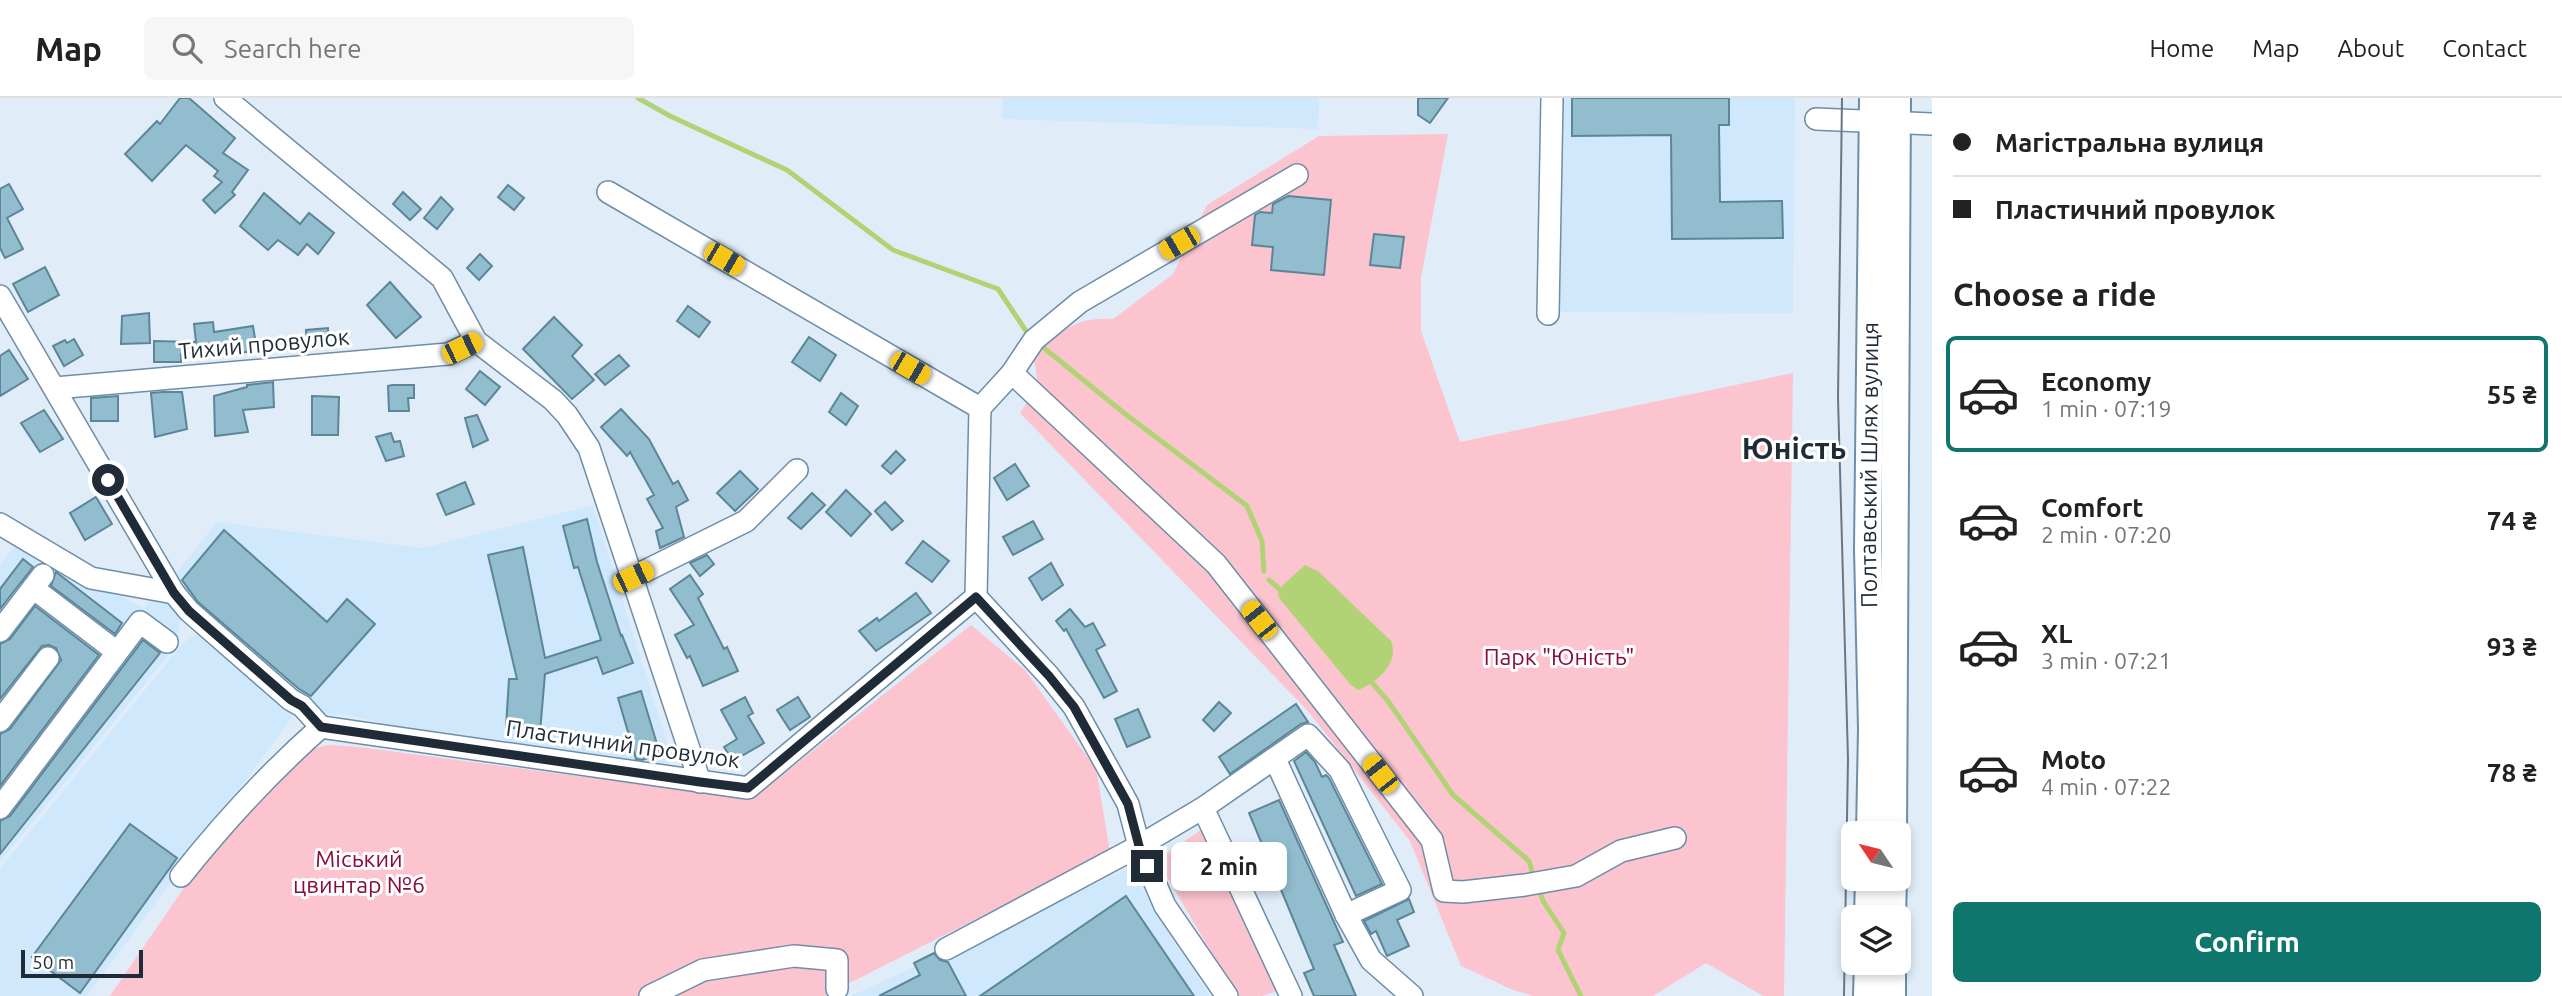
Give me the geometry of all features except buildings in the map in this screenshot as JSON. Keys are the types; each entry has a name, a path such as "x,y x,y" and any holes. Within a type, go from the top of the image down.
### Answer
{"main road":[{"name":"Полтавський Шлях вулиця","path":"1870,821 1872,729 1868,549 1885,110"},
{"name":"Полтавський Шлях вулиця","path":"1885,110 1894,821"},
{"path":"1867,996 1868,975"},
{"path":"1892,975 1892,996"}],"street":[{"path":"225,98 443,278 475,341 554,400 567,415 589,448 700,782"},
{"path":"1548,314 1552,98"},
{"path":"1816,119 1885,110 1932,124"},
{"path":"1227,996 1165,906 1139,846 1128,804 1074,707 976,597 980,408 1012,373 1038,336 1080,302 1297,175"},
{"path":"608,192 980,408"},
{"path":"0,296 174,593 189,611 291,700 302,706 321,727 276,766 220,826 181,876"},
{"name":"Тихий провулок","path":"55,388 448,354 475,341"},
{"path":"1012,373 1216,564 1432,839 1444,891 1525,885 1576,876 1621,851 1675,838"},
{"path":"633,577 746,521 797,470"},
{"path":"0,523 91,578 174,593"},
{"path":"0,631 38,582 117,652"},
{"name":"Пластичний провулок","path":"321,727 748,788 976,597"},
{"path":"2,803 140,622 167,642"},
{"path":"0,721 48,659"},
{"path":"946,948 1139,846 1203,808 1308,735 1340,770 1400,890 1346,915"},
{"path":"1275,759 1346,915 1371,960 1412,996"},
{"path":"1203,808 1291,996"},
{"path":"650,996 703,970 794,956 837,960 837,989"}],"shaded area":[{"path":"1002,98 1319,98 1318,129 1002,119"},
{"path":"1561,98 1795,98 1793,313 1556,312"},
{"path":"593,505 672,758 664,771 405,729 345,714 293,716 87,996 0,996 0,869 183,643 206,628 169,582 217,522 423,548"},
{"path":"17,543 144,608 155,594 180,613 178,643 0,862 0,565"},
{"path":"1305,565 1318,571 1391,641 1393,649 1390,664 1379,677 1365,687 1358,690 1350,684 1279,598 1278,593 1283,585"},
{"path":"1129,868 1210,996 851,996"}],"green space":[{"name":"Парк \"Юність\"","path":"1448,134 1421,278 1421,331 1460,442 1793,373 1784,996 1763,996 1706,963 1653,996 1533,996 1513,990 1461,966 1410,841 1307,710 1020,413 1038,386 1034,358 1059,333 1088,320 1113,319 1173,274 1207,205 1319,136"},
{"name":"Міський цвинтар №6","path":"971,625 1025,670 1096,769 1110,851 824,996 110,996 205,857 307,750 329,745 359,747 752,799"},
{"path":"1207,826 1281,990 1262,996 1237,996 1157,860"}],"waterway":[{"path":"638,98 670,116 787,170 893,250 998,289 1028,334"},
{"path":"1039,344 1124,413 1247,506 1262,541 1264,571"},
{"path":"1269,580 1285,594"},
{"path":"1368,678 1388,701 1453,795 1529,861 1534,878"},
{"path":"1538,886 1543,901 1564,933 1558,950 1581,996"}],"tram line":[{"path":"1842,98 1838,398 1848,759 1844,996"}],"district":[{"name":"Юність","path":"1794,449"}],"route":[{"path":"108,480 174,593 189,611 291,700 302,706 321,727 700,782 748,788 976,597 1074,707 1128,804 1147,866"}]}
